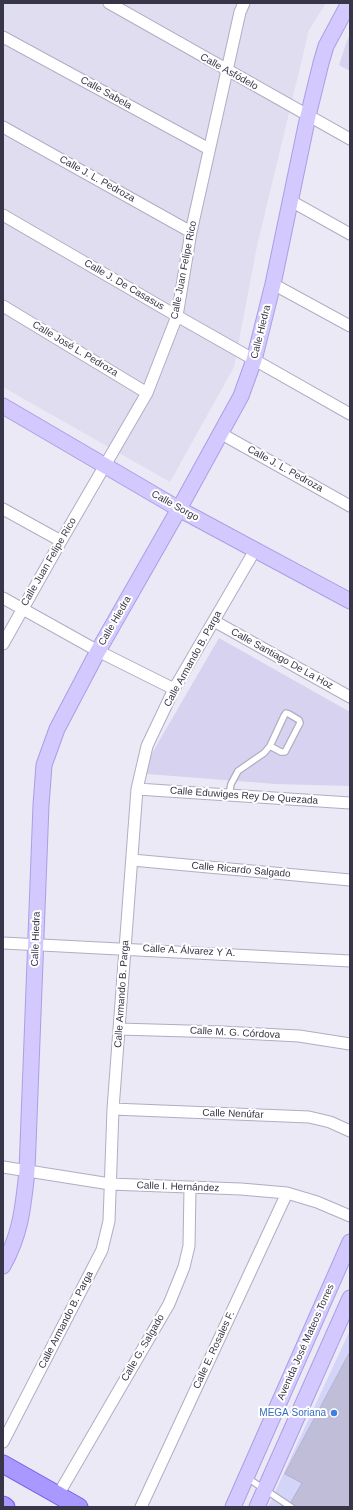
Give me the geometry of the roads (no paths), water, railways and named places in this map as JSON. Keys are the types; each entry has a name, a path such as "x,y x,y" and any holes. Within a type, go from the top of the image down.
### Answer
{"main road":[{"path":"3,1464 79,1507"}],"street":[{"name":"Calle Asfódelo","path":"109,3 350,139"},
{"name":"Calle Juan Felipe Rico","path":"3,644 147,393 177,316 191,232 226,70 240,12 244,3"},
{"name":"Calle Hiedra","path":"3,1266 12,1250 21,1221 27,1171 40,805 44,765 57,729 98,651 241,396 254,360 273,284 308,116 326,46 349,3"},
{"name":"Calle Sabela","path":"3,37 209,149"},
{"name":"Calle J. L. Pedroza","path":"3,127 191,232"},
{"path":"291,201 350,234"},
{"name":"Calle J. De Casasus","path":"3,215 350,414"},
{"path":"273,284 350,326"},
{"name":"Calle José L. Pedroza","path":"3,306 147,393"},
{"name":"Calle Sorgo","path":"3,406 179,509 350,601"},
{"name":"Calle J. L. Pedroza","path":"220,433 350,506"},
{"path":"3,508 61,541"},
{"name":"Calle Armando B. Parga","path":"3,1442 102,1250 109,1221 113,1109 137,789 147,746 174,689 255,550"},
{"path":"3,598 98,651 174,689"},
{"name":"Calle Santiago De La Hoz","path":"214,621 350,697"},
{"name":"Calle Eduwiges Rey De Quezada","path":"137,789 350,803"},
{"name":"Calle Ricardo Salgado","path":"132,860 350,880"},
{"name":"Calle A. Álvarez Y A.","path":"3,943 350,960"},
{"name":"Calle M. G. Córdova","path":"119,1029 299,1036 350,1044"},
{"name":"Calle Nenúfar","path":"113,1109 309,1117 330,1122 350,1131"},
{"name":"Calle I. Hernández","path":"3,1167 110,1184 240,1189 288,1193 318,1202 350,1216"},
{"name":"Calle G. Salgado","path":"58,1495 169,1304 184,1267 189,1246 190,1188"},
{"name":"Calle E. Rosales F.","path":"141,1507 288,1193"},
{"name":"Avenida José Mateos Torres","path":"233,1507 349,1245"},
{"path":"257,1507 350,1298"}],"lane":[{"path":"229,795 231,784 238,771 264,753 270,746 286,713 298,719 300,723 284,752 270,746"},
{"path":"246,1477 290,1507"}],"place":[{"name":"MEGA Soriana","path":"334,1413"}]}
